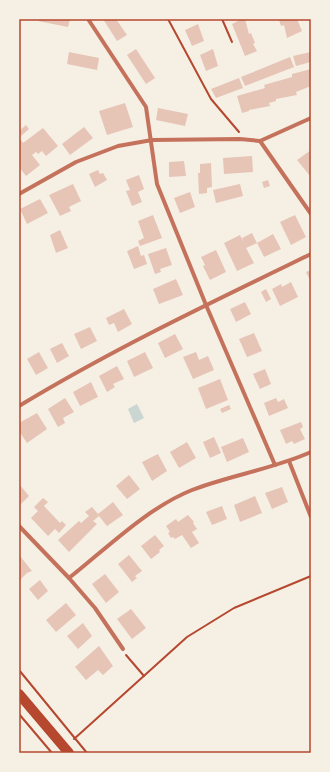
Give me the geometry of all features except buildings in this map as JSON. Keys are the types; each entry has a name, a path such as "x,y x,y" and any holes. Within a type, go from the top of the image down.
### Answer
{"main road":[{"path":"19,694 69,753"}],"street":[{"path":"88,19 146,107 158,184 206,305 275,465"},
{"path":"19,194 99,152 118,146 152,140 240,139 260,141 311,118"},
{"path":"260,141 311,214"},
{"path":"19,406 70,375 206,305 311,254"},
{"path":"69,578 156,509 192,490 275,465 290,462 311,452"},
{"path":"290,462 311,517"},
{"path":"19,526 69,578 94,608 123,649"}],"path":[{"path":"168,19 211,99 239,132 240,139"},
{"path":"222,19 232,42"},
{"path":"74,739 187,637 234,608 311,576"},
{"path":"123,649 125,655 144,676"},
{"path":"19,670 87,753"},
{"path":"19,714 52,753"}],"shaded area":[{"path":"137,404 144,418 134,423 128,409"}]}
